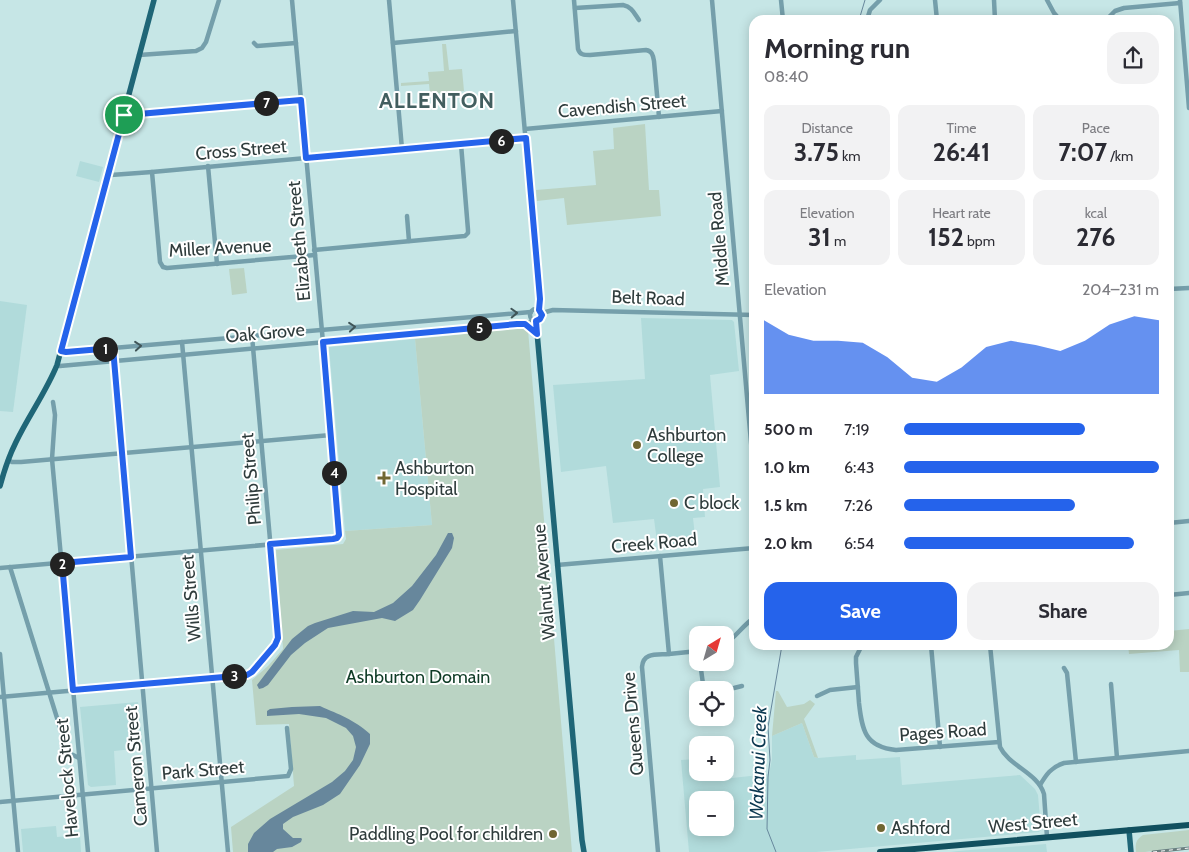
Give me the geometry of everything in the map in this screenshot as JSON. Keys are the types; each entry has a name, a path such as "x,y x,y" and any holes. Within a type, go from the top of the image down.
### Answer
{"highway":[{"name":"West Street","path":"880,852 1189,825"}],"main road":[{"path":"0,486 15,443 57,365 154,0"},
{"name":"Walnut Avenue","path":"535,320 584,852"},
{"path":"525,324 537,334"},
{"path":"1129,830 1131,852"},
{"name":"Walnut Avenue","path":"580,852 582,840"}],"street":[{"path":"139,56 191,52 202,48 206,42 219,0"},
{"name":"Elizabeth Street","path":"270,544 333,539 337,538 339,532 292,0"},
{"path":"388,0 402,149"},
{"path":"513,0 541,318 535,320 531,317 531,312 534,309 540,311"},
{"path":"574,0 578,48 583,55 646,50 652,53 659,117"},
{"name":"Middle Road","path":"712,0 749,418"},
{"path":"781,0 782,15"},
{"path":"868,15 870,10 880,0"},
{"path":"934,0 936,15"},
{"path":"994,0 995,15"},
{"path":"1047,0 1056,15"},
{"path":"1111,15 1115,11 1124,8 1180,2 1189,108"},
{"path":"575,8 623,5 628,6 639,20"},
{"path":"392,43 516,32"},
{"path":"254,43 257,46 296,43"},
{"path":"124,115 301,100"},
{"name":"Cavendish Street","path":"525,129 722,111"},
{"name":"Cross Street","path":"108,174 152,172 526,138"},
{"name":"Miller Avenue","path":"152,172 161,265 167,268 216,264 463,236 468,233 461,144"},
{"path":"208,166 216,264"},
{"path":"407,216 409,241"},
{"path":"1174,289 1189,288"},
{"name":"Belt Road","path":"540,311 749,315"},
{"name":"Oak Grove","path":"61,351 531,312"},
{"name":"Oak Grove","path":"57,365 525,324 535,320"},
{"name":"Philip Street","path":"212,678 247,675 252,672 275,645 278,638 252,336"},
{"name":"Wills Street","path":"182,342 228,852"},
{"name":"Cameron Street","path":"113,348 157,852"},
{"name":"Havelock Street","path":"53,402 55,415 52,459 88,852"},
{"path":"8,460 17,462 331,434"},
{"path":"1174,522 1189,521"},
{"path":"0,568 270,544"},
{"name":"Creek Road","path":"557,565 749,548"},
{"path":"660,556 669,654 689,652"},
{"path":"10,567 69,753 79,758"},
{"path":"1174,594 1189,593"},
{"path":"734,637 749,622"},
{"name":"Pages Road","path":"860,650 856,657 862,725 874,743 886,749 896,750 999,742"},
{"path":"930,650 940,747"},
{"path":"990,650 999,742 1003,752 1040,785 1044,794 1047,837"},
{"path":"0,654 2,696 18,852"},
{"name":"Queens Drive","path":"658,852 642,663 647,656 669,654"},
{"path":"1064,668 1067,673 1076,762"},
{"path":"2,696 212,678"},
{"path":"1111,684 1117,758"},
{"path":"734,688 742,686"},
{"path":"817,696 830,690 858,687"},
{"name":"Park Street","path":"0,802 288,776 291,769 287,728"},
{"path":"1040,785 1051,770 1057,766 1076,762 1189,751"}],"shaded area":[{"path":"80,161 103,167 99,182 76,176"},
{"path":"0,301 27,305 13,412 0,411"},
{"name":"Ashburton College","path":"641,318 732,320 734,322 739,371 710,375 720,487 703,489 705,517 693,518 696,545 658,549 654,519 613,523 606,466 561,472 553,385 645,379"},
{"name":"Ashburton Hospital","path":"415,339 432,525 345,531 329,347"},
{"path":"448,533 452,533 454,538 452,548 413,610 395,621 382,618 328,628 291,655 268,685 259,689 257,685 292,639 308,626 353,611 374,612 393,603 412,586 436,555"},
{"path":"138,702 143,748 114,751 116,785 91,787 88,785 80,707"},
{"path":"320,706 352,721 370,734 370,744 360,765 340,794 323,805 293,817 283,824 283,829 293,838 301,838 301,842 292,847 277,849 273,852 248,852 248,844 254,833 270,819 332,782 345,771 353,760 356,747 353,736 346,728 326,718 299,714 267,716 267,711 270,709"},
{"path":"802,723 814,757 856,755 856,760 900,757 902,785 1020,775 1035,789 1038,795 1041,830 1039,832 816,852 689,852 681,760 689,760 689,781 734,781 734,778 769,774 772,759 772,736"},
{"path":"56,826 57,837 80,835 81,852 23,852 21,829"},
{"path":"1046,844 1047,852 950,852 958,851"}],"green space":[{"path":"442,44 446,44 449,70 462,69 464,91 430,94 429,84 401,86 401,83 429,81 428,72 444,71"},
{"path":"645,124 649,190 659,190 661,216 567,225 564,198 537,201 536,190 596,185 593,151 614,149 613,128"},
{"path":"244,268 247,293 232,295 229,269"},
{"name":"Ashburton Domain","path":"526,328 528,330 572,852 233,852 231,827 294,786 289,724 256,725 252,680 283,649 276,550 343,544 346,539 345,531 432,525 415,339"},
{"path":"1189,629 1189,672 1180,672 1179,650 1129,654 1129,650 1174,650 1174,630"},
{"path":"776,691 778,691 787,707 804,704 810,700 815,704 804,719 818,758 814,757 802,723 772,736"},
{"path":"1189,830 1189,846 1136,852 1136,842 1143,835"}],"waterway":[{"name":"Wakanui Creek","path":"860,15 865,0"},
{"name":"Wakanui Creek","path":"776,852 767,829 770,760 768,727 781,650"}],"railway":[{"path":"1153,852 1189,848"}],"place":[{"name":"Ashburton College","path":"637,445"},
{"name":"Ashburton Hospital","path":"384,478"},
{"name":"C block","path":"674,503"},
{"name":"Ashford","path":"881,828"},
{"name":"Paddling Pool for children","path":"553,834"}],"district":[{"name":"ALLENTON","path":"437,100"}],"route":[{"path":"301,100 306,158 526,138 540,299 539,310 542,315 536,321 537,334 525,324 517,324 323,342 339,535 333,539 270,544 278,641 252,672 247,675 73,690 62,563 131,557 113,348 61,351 124,115 301,100"}]}
